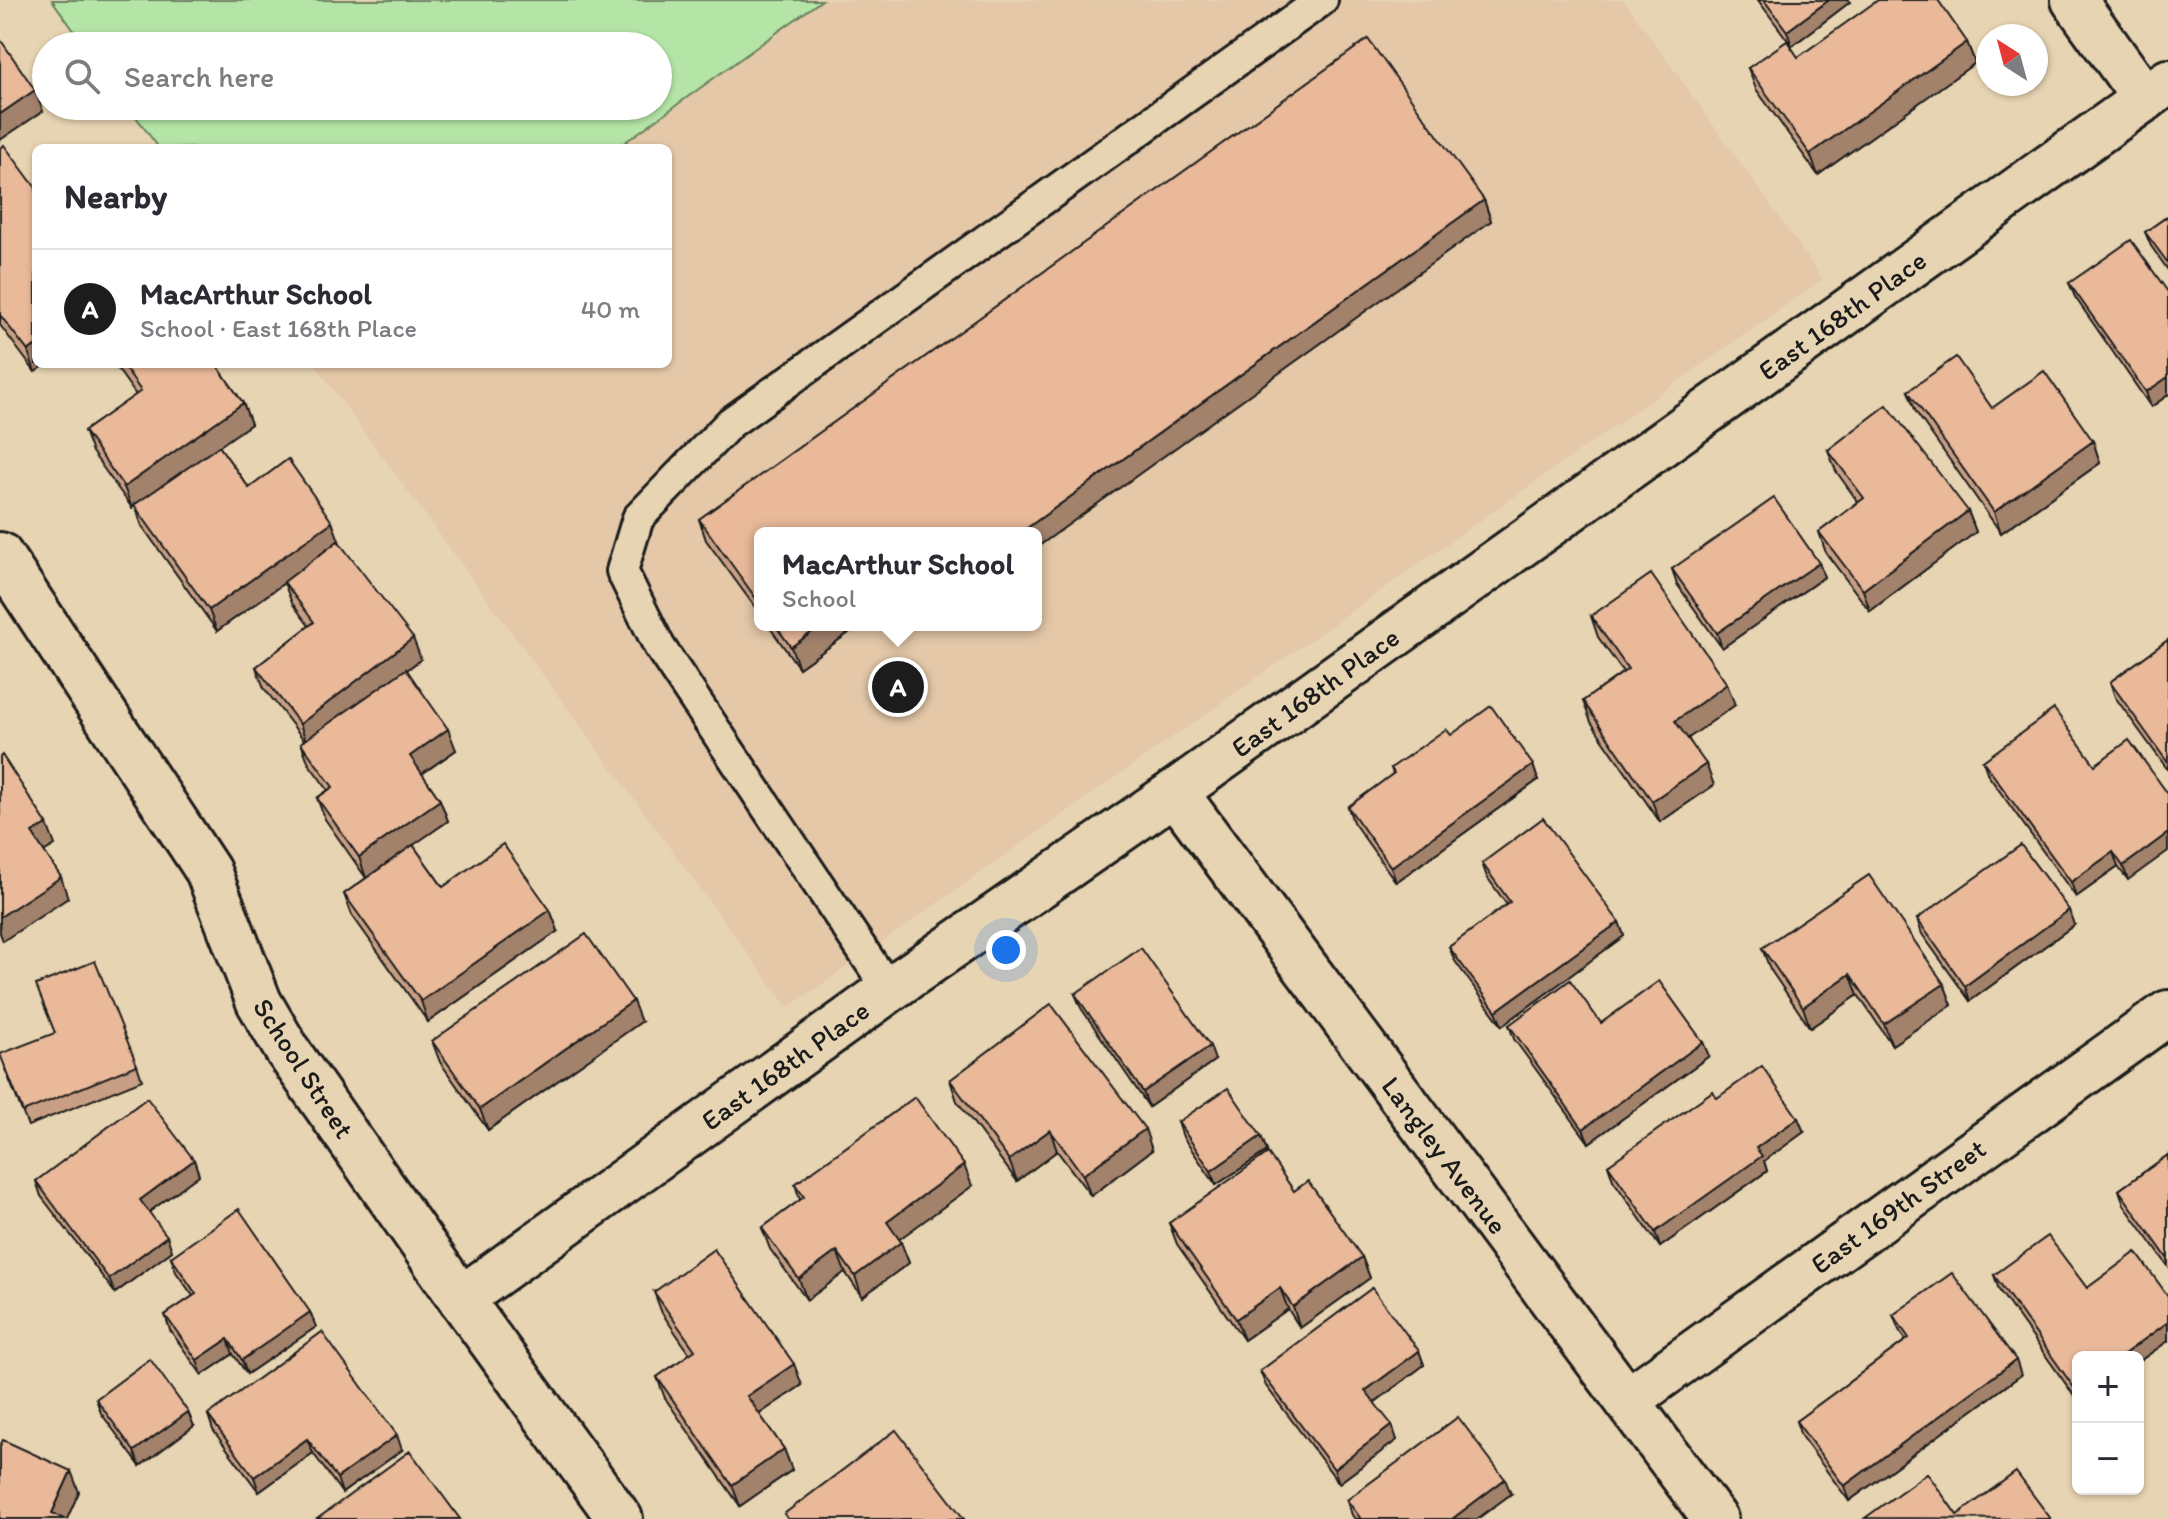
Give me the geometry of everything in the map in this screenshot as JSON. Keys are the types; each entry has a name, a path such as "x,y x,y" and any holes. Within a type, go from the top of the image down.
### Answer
{"street":[{"path":"2074,0 2156,91"},
{"name":"East 168th Place","path":"461,1299 889,990 1175,792 2156,91"},
{"name":"School Street","path":"0,555 208,871 259,1002 287,1050 620,1519"},
{"name":"Langley Avenue","path":"1175,792 1715,1519"},
{"name":"East 169th Street","path":"1628,1400 2168,1013"}],"lane":[{"path":"889,990 659,646 622,571 638,518 730,423 1322,0"}],"shaded area":[{"path":"822,0 1624,0 1823,279 788,1008 317,368 672,368 672,144 623,144 656,120 672,120 672,108"}],"green space":[{"path":"52,0 822,0 672,108 672,32 75,32"},
{"path":"138,120 656,120 623,144 156,144"}],"building":[{"path":"1764,0 1829,0 1787,31"},
{"path":"1878,0 1938,0 1967,42 1810,154 1748,68 1787,41 1798,57"},
{"path":"0,39 32,86 32,92 0,114"},
{"path":"1368,39 1484,200 1028,527 754,527 754,596 699,519"},
{"path":"4,145 32,183 32,348 28,351 0,315 0,148"},
{"path":"2168,216 2168,263 2145,232"},
{"path":"2131,240 2168,292 2168,377 2146,392 2069,283"},
{"path":"1956,357 1992,408 2044,371 2093,441 1994,512 1908,391"},
{"path":"125,368 219,368 243,403 124,487 84,431 141,391"},
{"path":"1887,405 1968,511 1863,590 1819,532 1864,498 1828,450"},
{"path":"219,446 249,488 288,459 332,522 209,610 134,505"},
{"path":"1774,498 1819,563 1717,633 1672,569"},
{"path":"338,541 413,638 300,724 256,667 314,622 284,582"},
{"path":"1651,574 1727,684 1675,721 1706,764 1652,801 1583,701 1628,669 1591,616"},
{"path":"779,631 814,631 791,647"},
{"path":"2168,640 2168,763 2110,682"},
{"path":"406,669 448,729 410,756 440,800 359,857 317,798 333,787 301,743"},
{"path":"1491,706 1533,765 1391,867 1348,807 1394,773 1391,768 1446,729 1451,735"},
{"path":"2054,709 2095,765 2129,740 2168,794 2168,833 2123,866 2113,852 2071,882 1983,761"},
{"path":"2,755 47,824 32,833 61,877 0,917 0,757"},
{"path":"1543,818 1619,922 1496,1011 1449,947 1510,902 1482,863"},
{"path":"503,844 550,910 421,1001 344,894 413,845 443,887"},
{"path":"2021,845 2069,910 1965,986 1917,919"},
{"path":"1869,875 1944,984 1884,1024 1850,974 1803,1007 1762,948"},
{"path":"586,934 633,1001 480,1109 432,1041"},
{"path":"1141,948 1210,1046 1143,1092 1075,994"},
{"path":"95,961 137,1065 23,1112 0,1054 55,1033 36,985"},
{"path":"1570,980 1601,1023 1659,981 1703,1042 1583,1129 1509,1025"},
{"path":"1051,1004 1145,1129 1083,1175 1050,1130 1009,1160 950,1080"},
{"path":"1762,1066 1798,1118 1756,1148 1762,1156 1655,1232 1608,1165 1713,1091 1717,1098"},
{"path":"1228,1088 1261,1136 1211,1171 1178,1122"},
{"path":"915,1097 964,1165 887,1222 901,1242 855,1276 837,1251 799,1279 762,1228 804,1197 795,1184"},
{"path":"147,1098 194,1160 140,1200 167,1236 109,1279 36,1181"},
{"path":"1268,1153 1294,1191 1308,1181 1362,1257 1293,1307 1280,1288 1236,1319 1169,1223"},
{"path":"2168,1155 2168,1259 2119,1190"},
{"path":"239,1209 310,1312 242,1360 228,1339 197,1360 165,1315 196,1294 171,1257"},
{"path":"2048,1236 2087,1288 2136,1252 2168,1296 2168,1322 2128,1351 2072,1351 2072,1385 1994,1275"},
{"path":"714,1249 794,1364 747,1396 784,1449 732,1485 657,1377 695,1350 654,1292"},
{"path":"1952,1273 2016,1360 1844,1486 1796,1421 1909,1338 1893,1315"},
{"path":"1372,1288 1419,1351 1365,1391 1392,1425 1334,1469 1260,1371"},
{"path":"322,1332 397,1435 337,1478 307,1439 254,1477 208,1415"},
{"path":"150,1359 188,1412 134,1451 96,1399"},
{"path":"1458,1417 1505,1479 1452,1519 1361,1519 1347,1500"},
{"path":"896,1430 964,1519 788,1519 784,1514"},
{"path":"3,1440 71,1471 52,1513 65,1519 0,1519 0,1446"},
{"path":"410,1451 460,1519 317,1519"},
{"path":"2016,1472 2051,1519 1865,1518 1927,1473 1957,1515"}],"place":[{"name":"MacArthur School","path":"898,687"}]}
